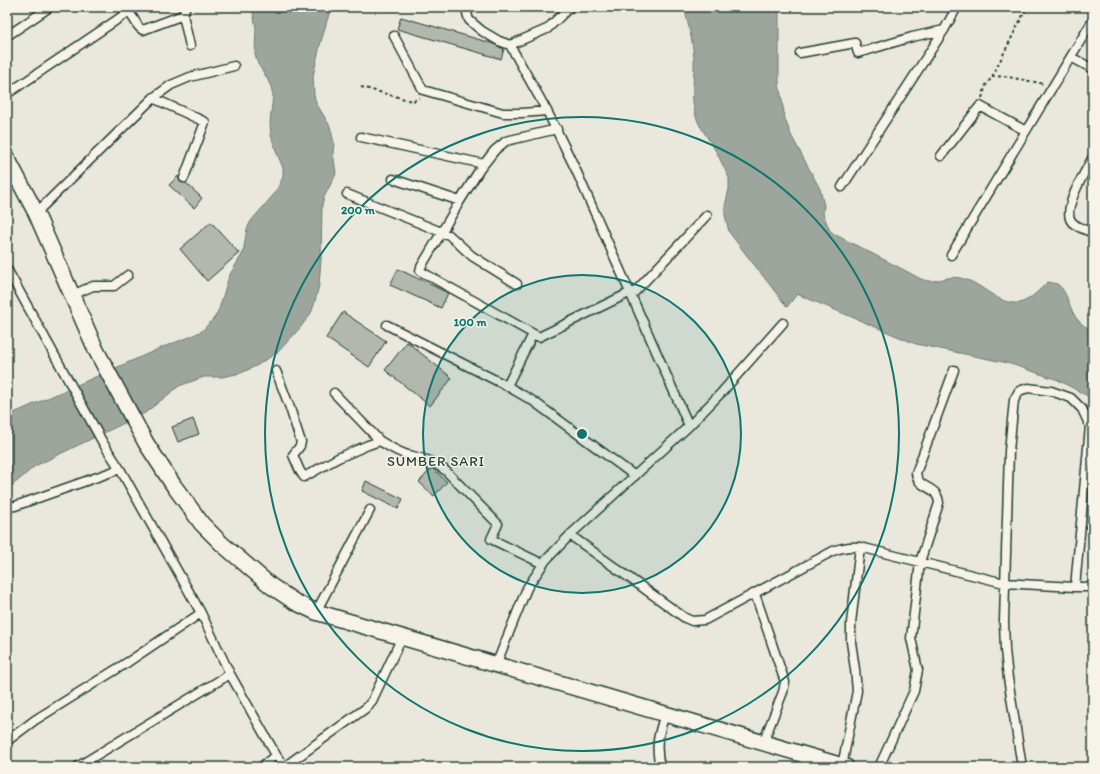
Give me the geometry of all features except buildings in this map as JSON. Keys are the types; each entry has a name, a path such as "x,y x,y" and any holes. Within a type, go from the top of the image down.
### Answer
{"highway":[{"path":"7,158 36,213 96,350 146,443 174,486 202,524 222,544 271,586 295,602 316,612 763,743 805,761 844,766"}],"street":[{"path":"7,36 50,7"},
{"path":"470,7 467,13 469,20 482,31 499,41 510,44 547,29 570,7"},
{"path":"842,187 944,30 957,7"},
{"path":"7,94 128,13 132,15 138,27 143,30 184,11 190,46"},
{"path":"951,255 1093,20"},
{"path":"800,53 855,43 858,57 912,36 944,30"},
{"path":"394,36 423,90 503,113 547,111"},
{"path":"510,44 557,129 689,426"},
{"path":"1071,57 1093,69"},
{"path":"36,213 153,98 170,85 190,77 234,66"},
{"path":"153,98 205,122 184,178"},
{"path":"941,156 980,106 1026,131"},
{"path":"557,129 506,140 495,150 484,164 441,231 420,270 539,337 631,294 707,215"},
{"path":"361,137 484,164"},
{"path":"1093,157 1072,199 1068,214 1073,223 1093,233"},
{"path":"393,179 460,201"},
{"path":"347,194 441,231 453,238 472,256 517,284"},
{"path":"7,269 103,443 120,470 201,613 230,674 284,767 366,708 372,701 402,637"},
{"path":"72,296 93,286 114,286 128,275"},
{"path":"496,665 527,588 543,564 570,535 689,426 722,392 783,323"},
{"path":"387,325 508,386 533,401 635,476"},
{"path":"508,386 533,334"},
{"path":"879,767 908,705 917,680 918,670 911,638 920,562 939,503 935,492 920,483 917,479 916,473 954,370"},
{"path":"276,371 301,442 300,446 293,455 304,477 338,458 380,441"},
{"path":"1022,767 1005,650 1004,583 1009,451 1014,400 1019,391 1028,388 1051,391 1071,398 1082,409 1090,426 1075,587"},
{"path":"334,393 380,441 394,449 427,459 439,465 446,471 498,524 491,539 543,564"},
{"path":"7,508 120,470"},
{"path":"316,612 370,510"},
{"path":"570,535 685,618 692,621 705,620 840,548 851,546 1004,583 1093,589"},
{"path":"844,766 857,691 851,642 851,623 860,548"},
{"path":"755,594 785,682 783,692 763,743"},
{"path":"7,741 35,720 128,662 201,613"},
{"path":"77,767 230,674"},
{"path":"660,767 657,754 657,740 665,714"},
{"path":"262,767 276,755"}],"path":[{"path":"980,106 986,85 992,77 1027,7"},
{"path":"992,77 1002,76 1054,85"},
{"path":"361,87 412,101 418,98 423,90"}],"shaded area":[{"path":"252,7 331,7 313,76 316,103 330,126 334,143 333,152 336,174 324,197 322,205 319,285 311,313 300,328 278,352 256,366 241,373 222,377 204,377 179,386 145,413 35,466 7,490 7,416 202,331 215,317 219,309 229,276 243,253 247,229 251,221 275,193 283,177 283,168 271,135 270,123 273,95 271,87 258,64 255,54 256,28"},
{"path":"684,7 779,7 779,83 785,119 791,135 820,189 824,206 823,214 830,231 922,279 933,281 954,277 964,279 978,285 997,298 1011,303 1019,303 1027,300 1048,282 1057,284 1066,295 1078,321 1084,326 1093,330 1093,399 1058,380 1008,363 916,344 797,294 787,307 729,232 725,215 725,206 729,189 729,178 717,153 699,124 696,115 693,99 693,52"}],"district":[{"name":"SUMBER SARI","path":"436,461"}]}
